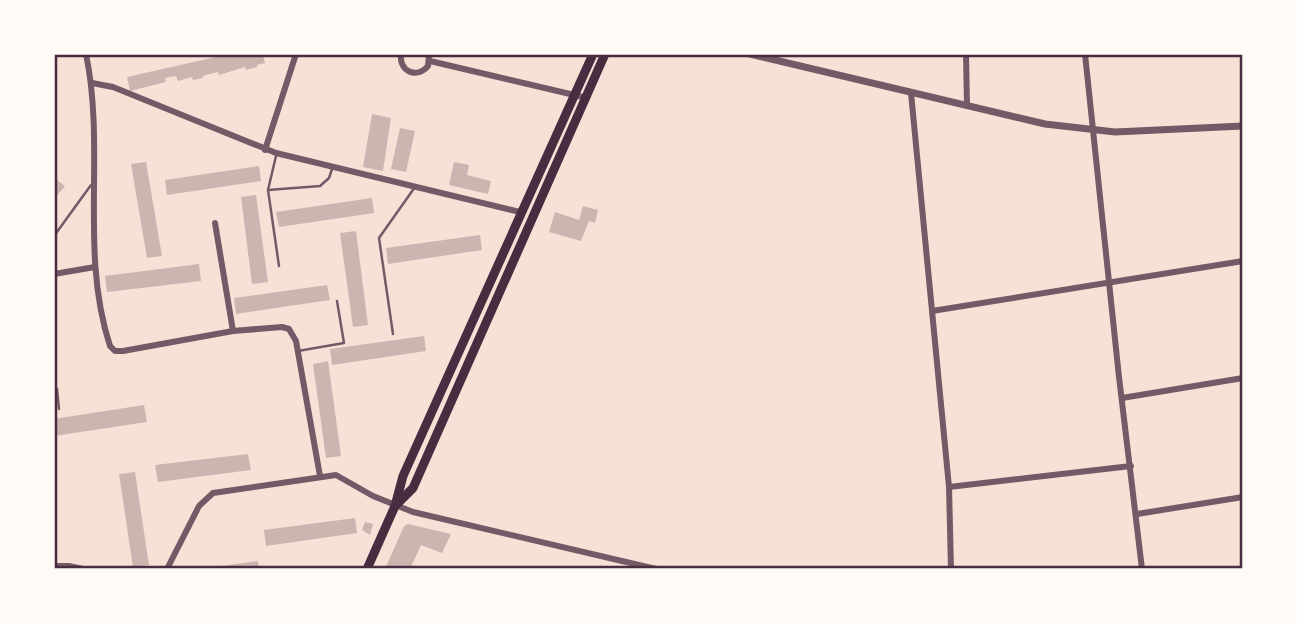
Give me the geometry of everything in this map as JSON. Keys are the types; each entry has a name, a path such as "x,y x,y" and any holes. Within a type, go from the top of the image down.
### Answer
{"main road":[{"path":"367,569 395,506 400,482 593,54"},
{"path":"395,506 413,488 605,54"},
{"path":"520,212 536,215"}],"street":[{"path":"86,54 92,83 95,267 110,346 115,351 123,351 233,331 282,327 289,329 298,352 320,476"},
{"path":"265,150 296,54"},
{"path":"401,54 403,67 411,73 421,73 428,66 430,58 587,98"},
{"path":"750,54 1020,120 1093,130 1149,132 1243,126"},
{"path":"966,54 967,106"},
{"path":"1085,54 1142,569"},
{"path":"92,83 113,87 265,150 520,212"},
{"path":"911,93 949,487 951,569"},
{"path":"215,223 233,331"},
{"path":"932,311 1243,261"},
{"path":"54,274 95,267"},
{"path":"1122,398 1243,378"},
{"path":"949,487 1131,467"},
{"path":"167,569 199,506 212,493 336,475 395,506 425,515 656,569"},
{"path":"1137,514 1243,497"},
{"path":"54,566 83,569"}],"lane":[{"path":"276,153 268,190 279,266"},
{"path":"268,190 320,186 330,178 333,167"},
{"path":"54,236 93,183"},
{"path":"393,334 379,238 415,187"},
{"path":"298,352 344,342 337,301"},
{"path":"54,388 57,389 59,409"}],"building":[{"path":"229,54 263,54 265,63 246,70 245,67 219,75 218,72 193,80 192,77 178,81 176,76 165,78 166,82 130,91 127,77"},
{"path":"372,114 391,118 383,171 363,167"},
{"path":"400,128 415,131 406,172 391,169"},
{"path":"146,162 162,256 147,258 131,164"},
{"path":"454,162 469,165 467,175 491,181 488,194 449,185"},
{"path":"259,166 261,181 167,195 165,180"},
{"path":"57,180 65,186 54,199 54,184"},
{"path":"256,195 268,282 252,284 241,197"},
{"path":"372,198 374,213 279,227 276,212"},
{"path":"583,206 598,210 595,223 589,221 581,241 549,232 555,212 579,220"},
{"path":"356,231 368,325 353,327 340,233"},
{"path":"480,235 482,250 388,264 386,248"},
{"path":"199,264 201,281 107,292 105,276"},
{"path":"327,285 330,300 236,314 234,298"},
{"path":"424,336 426,351 332,365 330,349"},
{"path":"328,361 341,456 326,458 313,364"},
{"path":"144,405 147,422 54,436 54,419"},
{"path":"248,454 251,470 158,482 155,465"},
{"path":"135,472 149,565 133,567 119,474"},
{"path":"355,518 357,533 266,546 264,530"},
{"path":"365,522 373,524 370,535 362,530"},
{"path":"408,524 451,534 442,553 421,545 410,569 385,569 404,526"},
{"path":"258,561 259,569 215,569 215,567"}]}
